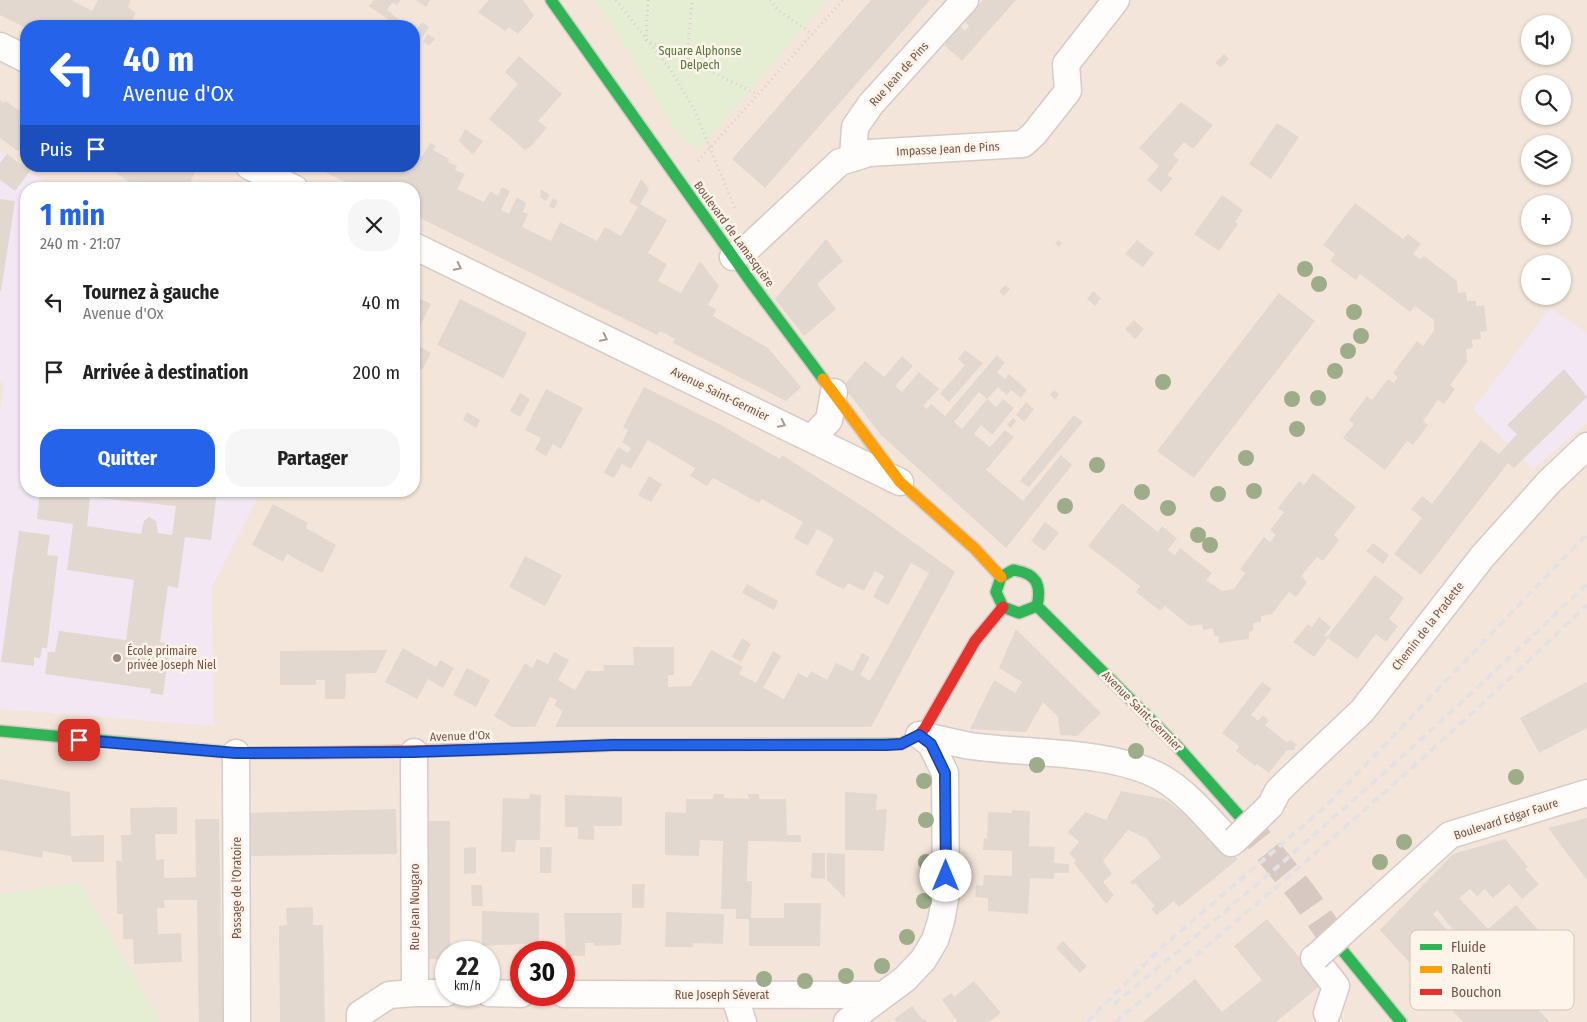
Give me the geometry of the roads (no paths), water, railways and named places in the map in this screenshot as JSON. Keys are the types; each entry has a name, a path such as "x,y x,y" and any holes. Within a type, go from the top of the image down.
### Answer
{"main road":[{"name":"Boulevard de Lamasquère","path":"550,0 678,181 741,252 834,392 900,482"},
{"name":"Avenue Saint-Germier","path":"900,482 975,549 1001,577"},
{"path":"1013,570 1027,571 1038,580 1040,589 1037,606 1019,614 1003,607 996,592 1001,577 1013,570"},
{"name":"Avenue Saint-Germier","path":"1037,606 1178,747 1238,829"},
{"path":"919,735 932,718 975,641 1003,607"},
{"name":"Avenue d'Ox","path":"0,732 236,753 414,752 613,745 886,745 901,744 919,735"},
{"path":"1327,951 1401,1022"}],"street":[{"name":"Rue Jean de Pins","path":"853,158 855,127 871,104 965,0"},
{"name":"Impasse Jean de Pins","path":"741,252 840,162 868,153 1023,144 1068,91 1066,64 1116,0"},
{"path":"0,46 20,56"},
{"path":"261,172 282,182"},
{"name":"Avenue Saint-Germier","path":"420,249 900,482"},
{"path":"812,438 829,420 834,392"},
{"name":"Chemin de la Pradette","path":"1238,829 1270,806 1278,792 1288,781 1362,711 1482,557 1549,482 1587,446"},
{"path":"919,735 971,746 1118,761 1144,769 1162,778 1179,791 1231,843 1238,829"},
{"path":"847,1022 905,979 923,960 935,940 941,921 946,894 945,773 931,744 919,735"},
{"name":"Rue Jean Nougaro","path":"414,752 415,993"},
{"name":"Passage de l'Oratoire","path":"236,753 237,1022"},
{"name":"Boulevard Edgar Faure","path":"1327,951 1358,919 1450,836 1587,793"},
{"path":"1327,951 1314,958 1336,986 1327,1013"},
{"path":"360,1022 360,1014 389,994 435,993"},
{"name":"Rue Joseph Séverat","path":"575,994 880,996"},
{"path":"734,995 743,1022"}],"tunnel":[{"path":"1242,819 1302,893 1338,945"}],"railway":[{"path":"1087,1022 1162,947 1324,808 1587,534"},
{"path":"1114,1004 1296,851 1414,746 1587,584"},
{"path":"1115,1022 1296,870 1414,766 1587,605"}],"place":[{"name":"École primaire privée Joseph Niel","path":"117,658"}],"park label":[{"name":"Square Alphonse Delpech","path":"700,58"}]}
